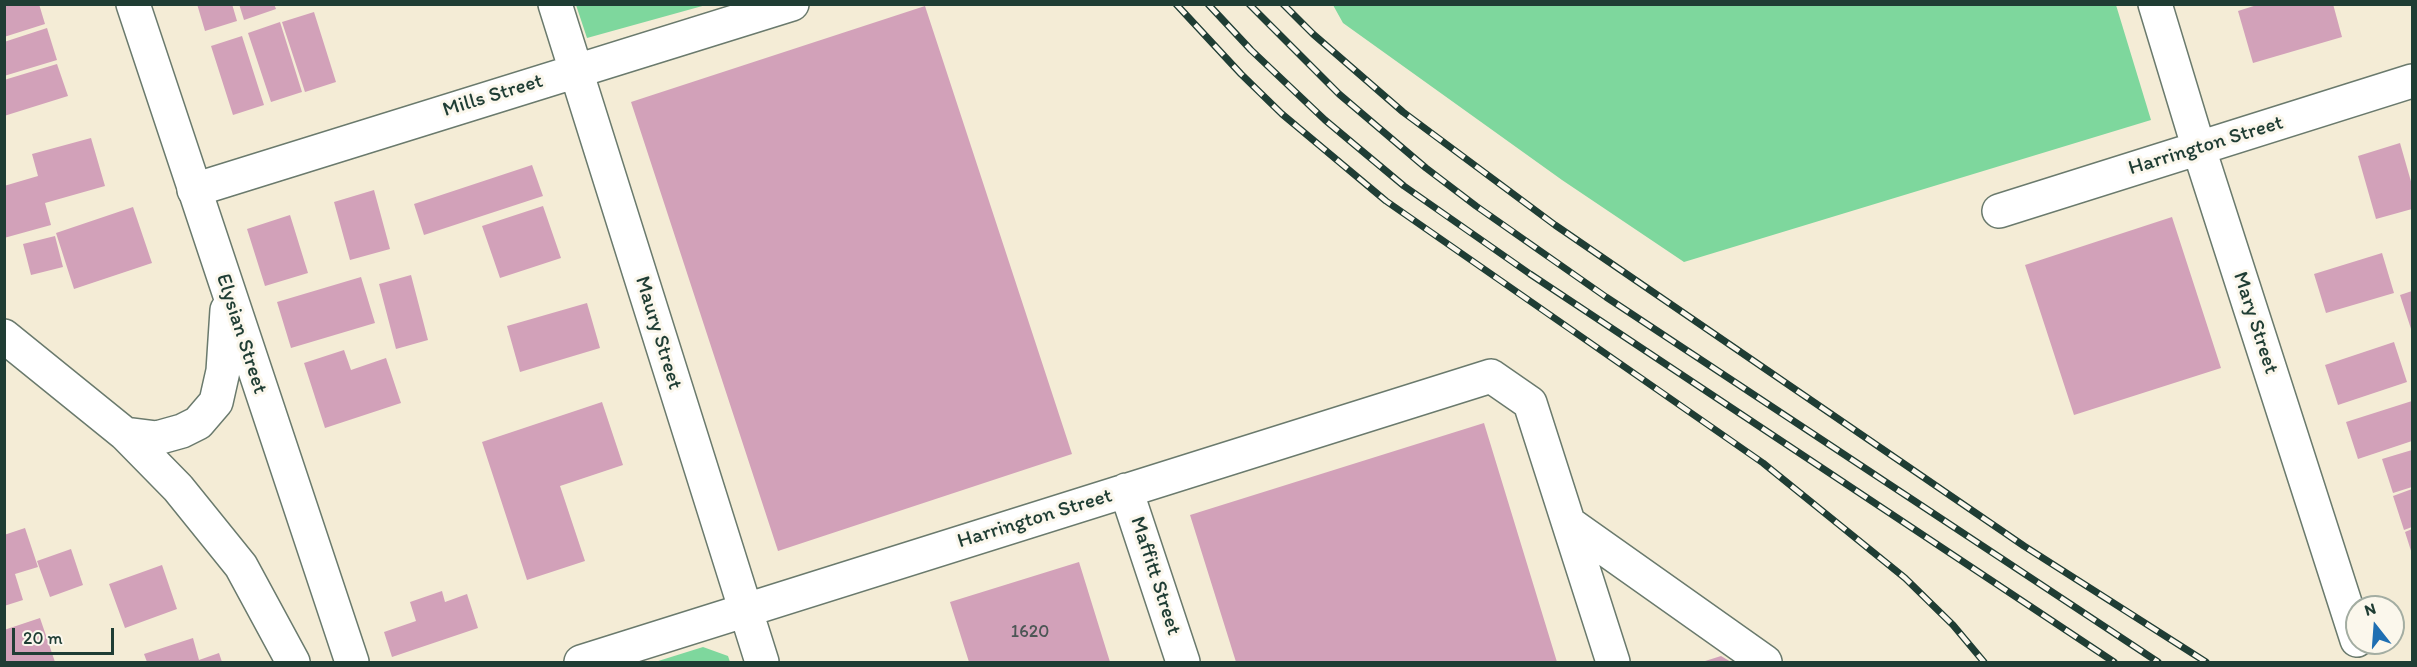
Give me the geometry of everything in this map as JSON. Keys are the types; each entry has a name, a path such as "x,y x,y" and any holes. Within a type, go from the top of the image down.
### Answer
{"street":[{"name":"Elysian Street","path":"133,4 352,663"},
{"name":"Maury Street","path":"555,4 762,663"},
{"name":"Mills Street","path":"194,190 792,4"},
{"name":"Mary Street","path":"2155,4 2199,149 2345,604"},
{"name":"Harrington Street","path":"1999,211 2412,81"},
{"path":"125,434 157,438 182,431 198,423 216,402 223,371 228,294"},
{"path":"4,336 125,434 178,488 240,566 293,663"},
{"name":"Harrington Street","path":"581,663 1491,376 1530,404 1570,524"},
{"name":"Maffitt Street","path":"1126,490 1183,663"},
{"path":"1570,524 1613,663"},
{"path":"1570,524 1765,663"}],"green space":[{"path":"576,4 706,5 587,38"},
{"path":"1333,5 2116,5 2151,120 1684,262 1562,180 1343,23"},
{"path":"703,647 728,656 730,662 655,662"}],"building":[{"path":"4,4 39,4 45,24 4,37"},
{"path":"197,4 232,4 237,21 205,31"},
{"path":"239,4 274,4 276,9 244,20"},
{"path":"2260,4 2333,4 2342,37 2253,63 2238,11"},
{"path":"925,6 1072,454 778,551 631,102"},
{"path":"314,12 336,82 305,92 282,22"},
{"path":"280,22 302,92 271,102 248,33"},
{"path":"47,28 57,60 4,76 4,42"},
{"path":"242,36 264,105 233,115 211,46"},
{"path":"57,64 68,96 4,116 4,80"},
{"path":"91,138 105,186 45,203 51,225 4,238 4,186 38,176 32,154"},
{"path":"2400,143 2412,185 2412,209 2376,219 2358,156"},
{"path":"532,165 543,196 424,235 414,204"},
{"path":"374,190 390,249 350,260 334,202"},
{"path":"543,206 561,258 500,278 482,226"},
{"path":"133,207 152,263 74,289 56,233"},
{"path":"290,215 308,273 265,286 247,229"},
{"path":"2172,217 2221,368 2074,415 2025,265"},
{"path":"55,236 63,267 31,275 23,244"},
{"path":"2382,253 2394,293 2326,313 2314,274"},
{"path":"411,275 428,340 396,349 379,284"},
{"path":"361,277 375,323 291,348 277,302"},
{"path":"2412,291 2412,332 2400,295"},
{"path":"587,303 600,348 520,372 507,326"},
{"path":"2394,342 2407,382 2338,405 2325,365"},
{"path":"344,350 351,370 386,358 401,403 325,428 304,363"},
{"path":"2412,401 2412,441 2358,459 2346,422"},
{"path":"602,402 623,465 560,486 585,561 527,580 482,442"},
{"path":"1484,423 1557,662 1236,662 1190,515"},
{"path":"2412,450 2412,487 2393,493 2382,459"},
{"path":"2412,489 2412,527 2404,530 2393,496"},
{"path":"25,528 38,567 15,574 23,600 4,606 4,535"},
{"path":"2412,529 2412,554 2405,532"},
{"path":"71,549 83,585 50,597 37,561"},
{"path":"1079,562 1110,662 969,662 950,602"},
{"path":"162,565 177,609 125,628 109,584"},
{"path":"442,591 445,602 467,594 478,628 392,657 384,632 416,621 410,602"},
{"path":"40,618 55,662 4,662 4,630"},
{"path":"193,638 199,660 219,653 222,662 147,662 144,654"},
{"path":"1721,656 1731,662 1702,662"}],"railway":[{"path":"1176,4 1282,114 1386,201 1763,463 1905,578 1953,625 1984,662"},
{"path":"1208,4 1251,50 1325,120 1404,186 1530,274 2114,662"},
{"path":"1249,4 1339,94 1426,168 1476,206 1606,297 2158,662"},
{"path":"1283,4 1313,34 1403,112 1555,225 2024,546 2206,662"}]}
